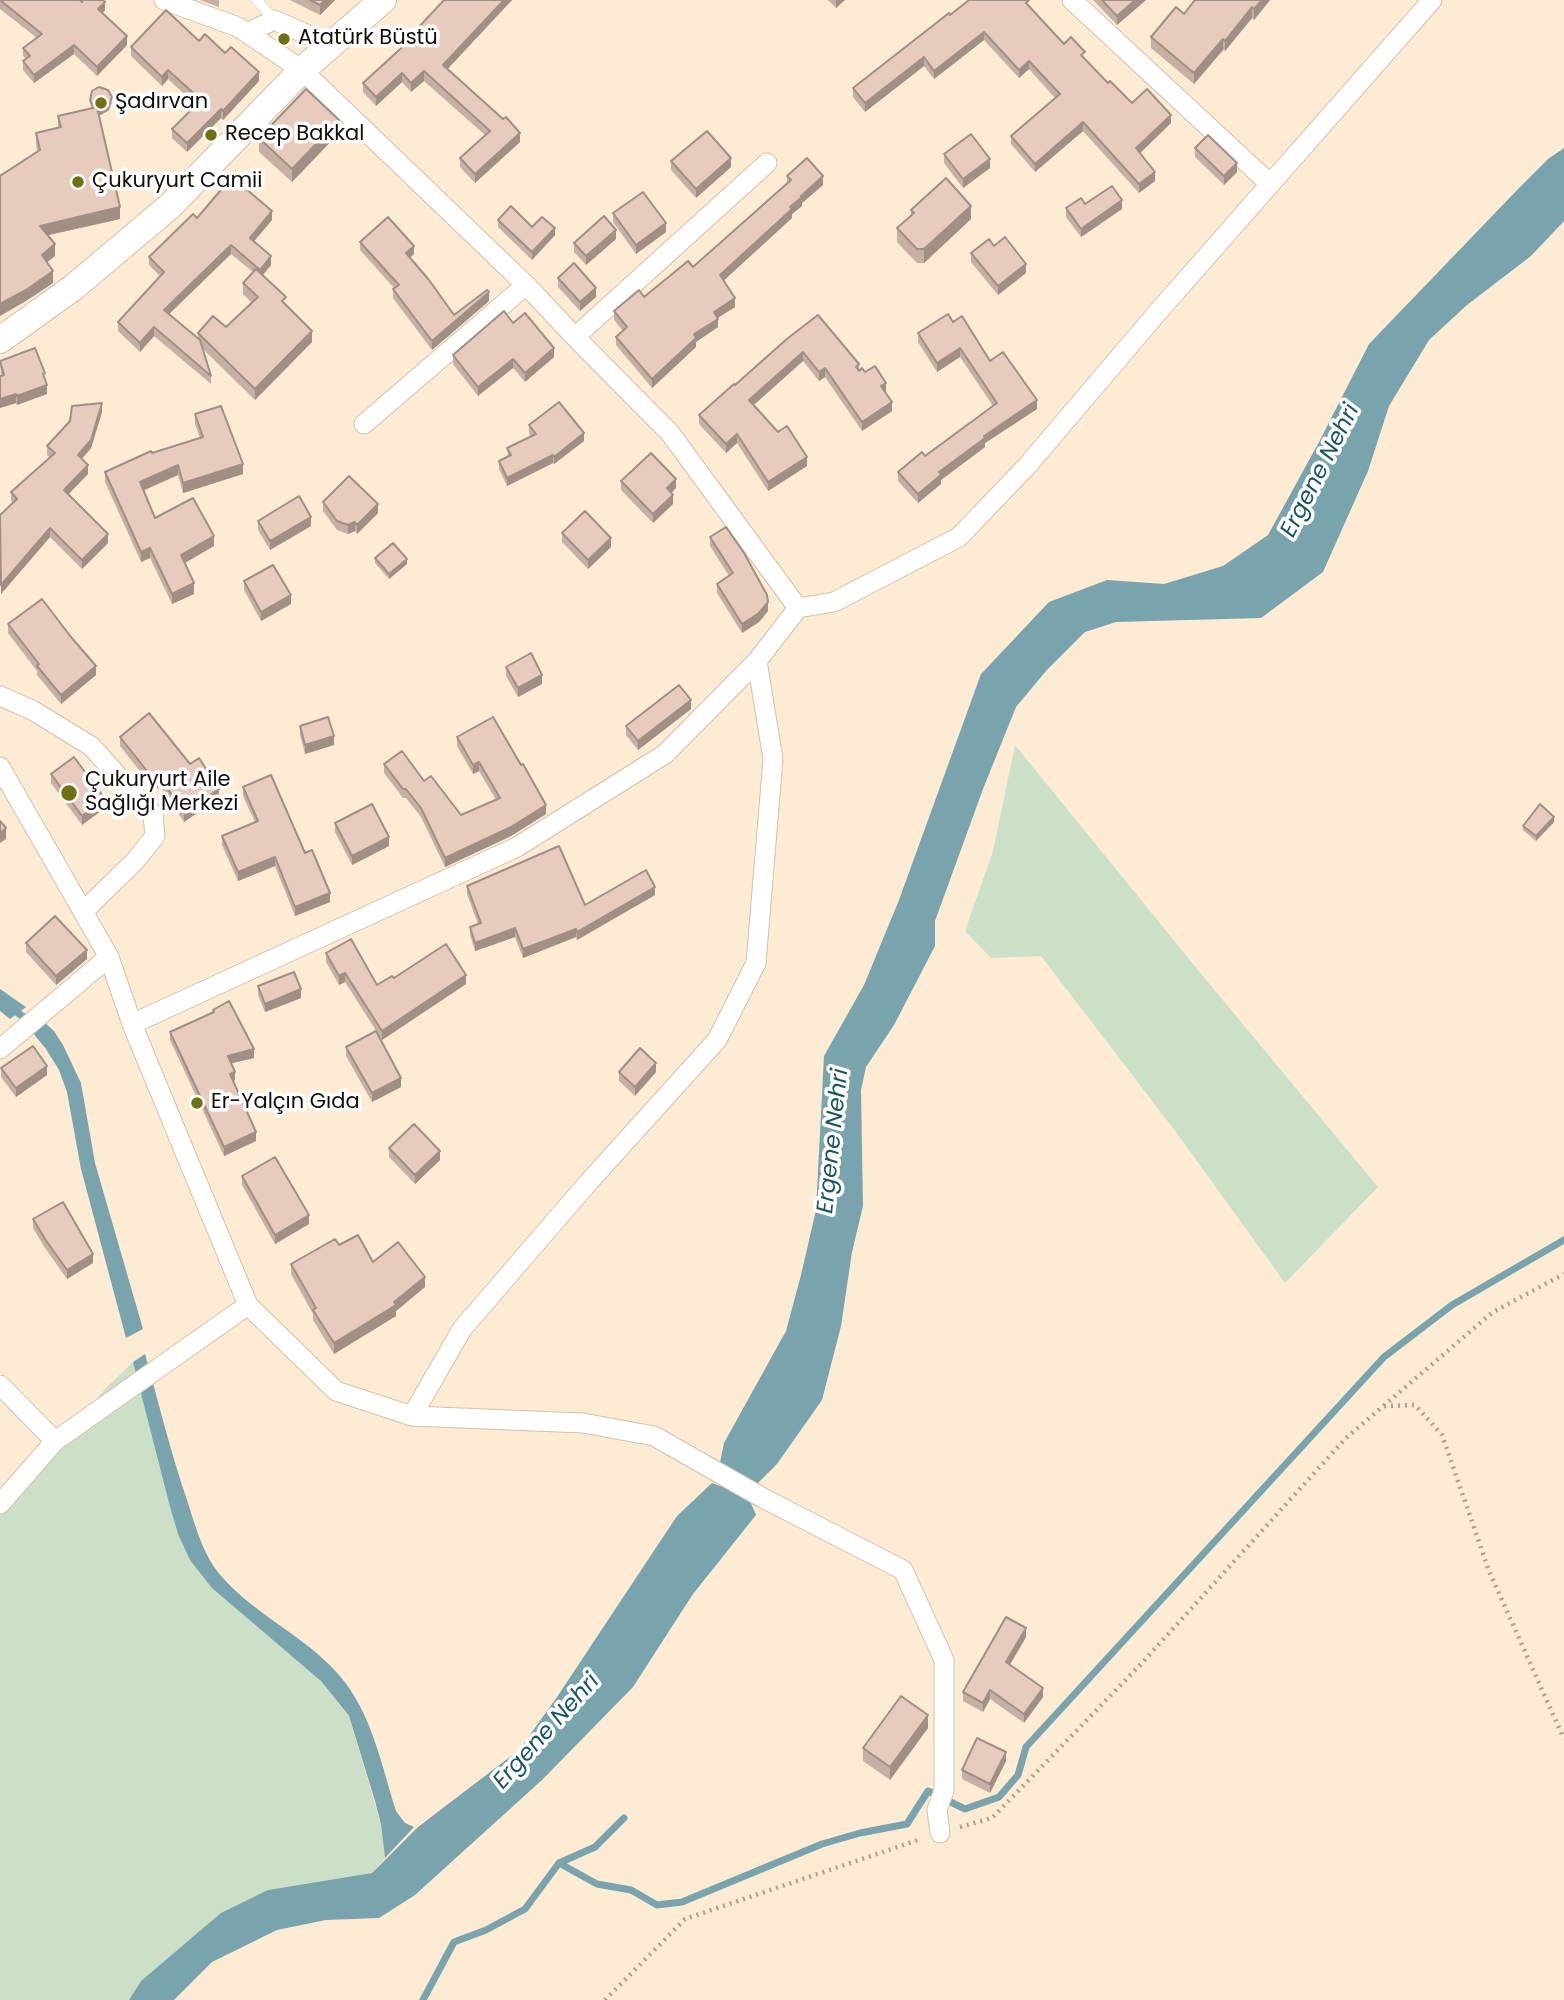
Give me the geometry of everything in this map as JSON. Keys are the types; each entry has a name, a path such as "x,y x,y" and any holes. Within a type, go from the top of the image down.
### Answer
{"main road":[{"path":"0,340 74,287 170,206 302,70 383,0"}],"street":[{"path":"164,0 238,27 302,70 526,285 670,433 798,608"},
{"path":"1072,0 1270,184"},
{"path":"132,1024 517,847 665,754 757,661 798,608 834,602 959,537 1027,466 1432,0"},
{"path":"247,33 274,20 331,45"},
{"path":"575,337 767,163"},
{"path":"364,424 526,285"},
{"path":"412,1416 462,1329 587,1184 718,1040 756,963 773,759 757,661"},
{"path":"0,695 32,710 91,746 153,815 155,836 136,860 83,912"},
{"path":"0,767 109,957 132,1024 248,1305 336,1391 412,1416 583,1423 654,1436 763,1498 903,1570 944,1660 944,1790 937,1810 940,1833"},
{"path":"0,1049 109,957"},
{"path":"0,1504 55,1441 248,1305"},
{"path":"0,1385 55,1441"}],"lane":[{"path":"257,0 274,20"}],"path":[{"path":"605,2000 685,1919 992,1818 1141,1664 1346,1438 1493,1312 1564,1274"},
{"path":"1383,1406 1415,1405 1442,1435 1489,1572 1564,1739"}],"green space":[{"path":"1015,745 1378,1187 1285,1283 1176,1132 1041,956 991,958 965,931 993,851"},
{"path":"133,1362 178,1534 321,1681 349,1717 381,1824 385,1858 372,1873 268,1890 141,1981 129,2000 0,2000 0,1509 108,1386"}],"water":[{"name":"Ergene Nehri","path":"1564,148 1564,221 1531,256 1467,305 1429,340 1389,406 1368,471 1323,572 1261,618 1116,622 1085,632 1046,671 1016,707 935,921 935,946 894,1025 866,1067 861,1090 863,1206 852,1252 841,1326 822,1400 777,1464 756,1485 719,1467 724,1443 786,1331 801,1275 816,1210 824,1056 864,985 899,900 981,674 1049,602 1107,580 1164,584 1223,566 1268,535 1369,344 1520,187 1548,159"},
{"path":"0,989 26,1007 10,1019 0,1011"},
{"path":"44,1022 63,1045 81,1083 95,1163 143,1329 126,1338 81,1169 67,1092 59,1070 32,1032"},
{"path":"145,1354 182,1485 205,1552 214,1567 242,1597 325,1660 350,1690 368,1722 396,1811 405,1823 414,1827 385,1858 381,1824 349,1716 321,1681 212,1588 190,1560 178,1534 169,1503 133,1362"},
{"name":"Ergene Nehri","path":"712,1483 748,1496 756,1515 693,1594 633,1687 542,1780 415,1895 379,1918 326,1920 277,1930 212,1962 174,2000 129,2000 141,1981 221,1913 268,1890 372,1873 418,1827 519,1750 677,1516"}],"building":[{"path":"0,0 103,0 105,2 98,9 127,36 97,67 74,45 34,75 23,61 30,56 23,48 42,34"},
{"path":"310,0 325,0 320,5"},
{"path":"444,0 504,0 443,65 503,119 506,117 520,133 475,174 460,158 490,131 424,71 411,83 402,73 376,97 363,83 420,31 417,29"},
{"path":"969,0 1029,0 1026,3 1064,44 1071,37 1085,52 1081,55 1132,103 1147,89 1171,115 1136,148 1155,172 1139,184 1083,122 1035,164 1011,136 1060,94 1029,61 1019,70 984,32 934,71 924,57 865,103 853,88"},
{"path":"1102,0 1135,0 1117,16"},
{"path":"1195,0 1262,0 1254,9 1252,7 1225,41 1223,39 1194,73 1151,37 1176,7 1184,14"},
{"path":"166,10 199,41 205,34 225,53 231,47 259,72 223,111 221,109 187,143 172,129 201,100 168,70 162,77 131,47"},
{"name":"Şadırvan","path":"99,87 108,90 112,97 109,105 98,112 90,100 92,91"},
{"path":"306,89 339,120 292,169 259,138"},
{"path":"97,107 120,207 40,226 55,244 42,255 53,271 0,304 0,176 40,150 36,133 61,127 58,116"},
{"path":"707,131 731,158 696,189 671,161"},
{"path":"971,134 990,159 963,179 944,154"},
{"path":"1208,135 1237,163 1224,176 1195,148"},
{"path":"807,158 823,176 790,207 792,209 720,275 735,298 714,312 718,319 694,334 696,338 652,379 616,337 627,327 614,311 639,290 644,297 688,261 693,267 791,180 787,176"},
{"path":"232,177 272,211 250,238 271,256 260,270 231,245 164,310 200,340 211,376 154,327 140,343 118,322 164,272 149,257 193,214 197,218"},
{"path":"946,178 971,206 924,249 917,249 897,228 914,213 911,210"},
{"path":"1112,186 1122,200 1081,229 1066,208 1081,198 1085,204"},
{"path":"643,192 666,223 636,245 613,213"},
{"path":"511,206 532,227 542,217 555,228 532,252 498,220"},
{"path":"604,216 616,230 586,256 574,243"},
{"path":"388,217 414,246 406,253 454,315 487,290 489,292 432,341 393,289 399,285 360,242"},
{"path":"1005,237 1026,264 998,286 971,253 989,239 994,246"},
{"path":"574,263 596,288 580,302 558,278"},
{"path":"256,269 286,297 282,301 312,331 255,389 198,333 213,316 226,327 258,297 243,283"},
{"path":"504,311 513,323 525,313 554,348 525,373 513,359 478,387 453,355"},
{"path":"948,314 953,322 962,316 990,361 1003,352 1037,400 984,436 985,438 939,472 941,475 918,494 898,472 922,452 925,456 997,403 960,348 937,363 918,333"},
{"path":"818,315 859,364 856,367 859,371 862,368 865,372 875,366 886,383 881,386 892,402 862,422 825,368 819,372 803,352 749,400 778,432 787,426 807,457 768,482 737,434 726,444 699,415"},
{"path":"35,348 47,385 0,399 0,376 4,375 0,361"},
{"path":"559,402 584,433 554,457 553,455 507,478 499,461 511,455 507,448 536,434 529,425"},
{"path":"102,403 91,440 78,455 88,465 64,490 108,534 82,560 50,528 1,585 0,515 17,499 11,492 55,453 47,446 70,421 72,406"},
{"path":"221,406 243,464 183,483 178,465 140,482 155,518 193,498 214,536 181,555 194,583 172,594 150,548 141,552 105,472 151,451 152,453 203,437 195,414"},
{"path":"651,453 676,479 667,488 673,495 653,514 621,481"},
{"path":"349,476 378,504 357,525 355,522 348,525 337,521 323,502"},
{"path":"299,496 311,517 270,541 258,521"},
{"path":"585,511 611,538 588,560 562,533"},
{"path":"726,527 767,595 768,602 759,613 742,624 717,584 733,573 710,537"},
{"path":"393,543 407,559 389,574 375,558"},
{"path":"273,565 291,595 261,612 244,581"},
{"path":"42,599 96,666 61,695 8,624"},
{"path":"531,653 542,675 518,688 506,667"},
{"path":"679,685 691,700 638,741 626,726"},
{"path":"149,713 190,764 199,758 219,789 184,813 160,777 155,781 120,737"},
{"path":"328,717 334,736 305,745 300,726"},
{"path":"493,717 546,805 511,827 445,858 421,808 384,764 402,751 424,781 431,776 461,815 500,798 479,762 473,765 457,737"},
{"path":"74,757 105,799 82,816 51,774"},
{"path":"271,775 305,853 312,850 330,893 295,907 275,857 238,872 222,836 258,821 243,787"},
{"path":"372,804 389,837 352,856 335,823"},
{"path":"1540,804 1554,817 1536,836 1523,826"},
{"path":"0,821 6,828 0,833"},
{"path":"559,846 585,905 646,870 655,887 577,932 576,929 523,949 515,928 475,943 470,927 481,923 467,886"},
{"path":"55,916 87,950 56,976 26,943"},
{"path":"351,939 377,985 392,976 394,978 446,944 466,975 382,1031 345,973 339,976 326,953"},
{"path":"294,972 301,989 265,1004 258,986"},
{"path":"229,1001 254,1049 228,1056 235,1072 230,1074 256,1132 224,1147 170,1032 214,1012 213,1010"},
{"path":"376,1031 401,1078 372,1093 346,1047"},
{"path":"33,1046 47,1066 16,1088 1,1068"},
{"path":"640,1048 656,1063 635,1087 619,1072"},
{"path":"414,1124 440,1151 415,1175 389,1148"},
{"path":"275,1157 309,1215 275,1235 242,1176"},
{"path":"63,1202 93,1254 67,1270 33,1219"},
{"path":"358,1235 373,1262 398,1242 425,1277 394,1302 396,1305 334,1343 313,1310 316,1308 291,1264 335,1239 339,1245"},
{"path":"1006,1617 1026,1628 1006,1662 1043,1688 1024,1714 990,1690 983,1703 963,1692"},
{"path":"901,1696 928,1715 890,1767 863,1748"},
{"path":"977,1738 1006,1752 990,1784 962,1770"}],"waterway":[{"path":"0,1001 31,1022"},
{"path":"559,1863 597,1884 631,1890 657,1905 682,1902 822,1844 907,1824 928,1791 965,1809 999,1797 1018,1775 1026,1747 1384,1357 1452,1305 1564,1240"},
{"path":"423,2000 454,1942 486,1930 525,1909 559,1863 595,1847 624,1818"}],"place":[{"name":"Atatürk Büstü","path":"284,39"},
{"name":"Şadırvan","path":"101,103"},
{"name":"Recep Bakkal","path":"211,135"},
{"name":"Çukuryurt Camii","path":"78,182"},
{"name":"Çukuryurt Aile Sağlığı Merkezi","path":"69,793"},
{"name":"Er-Yalçın Gıda","path":"197,1103"}]}
